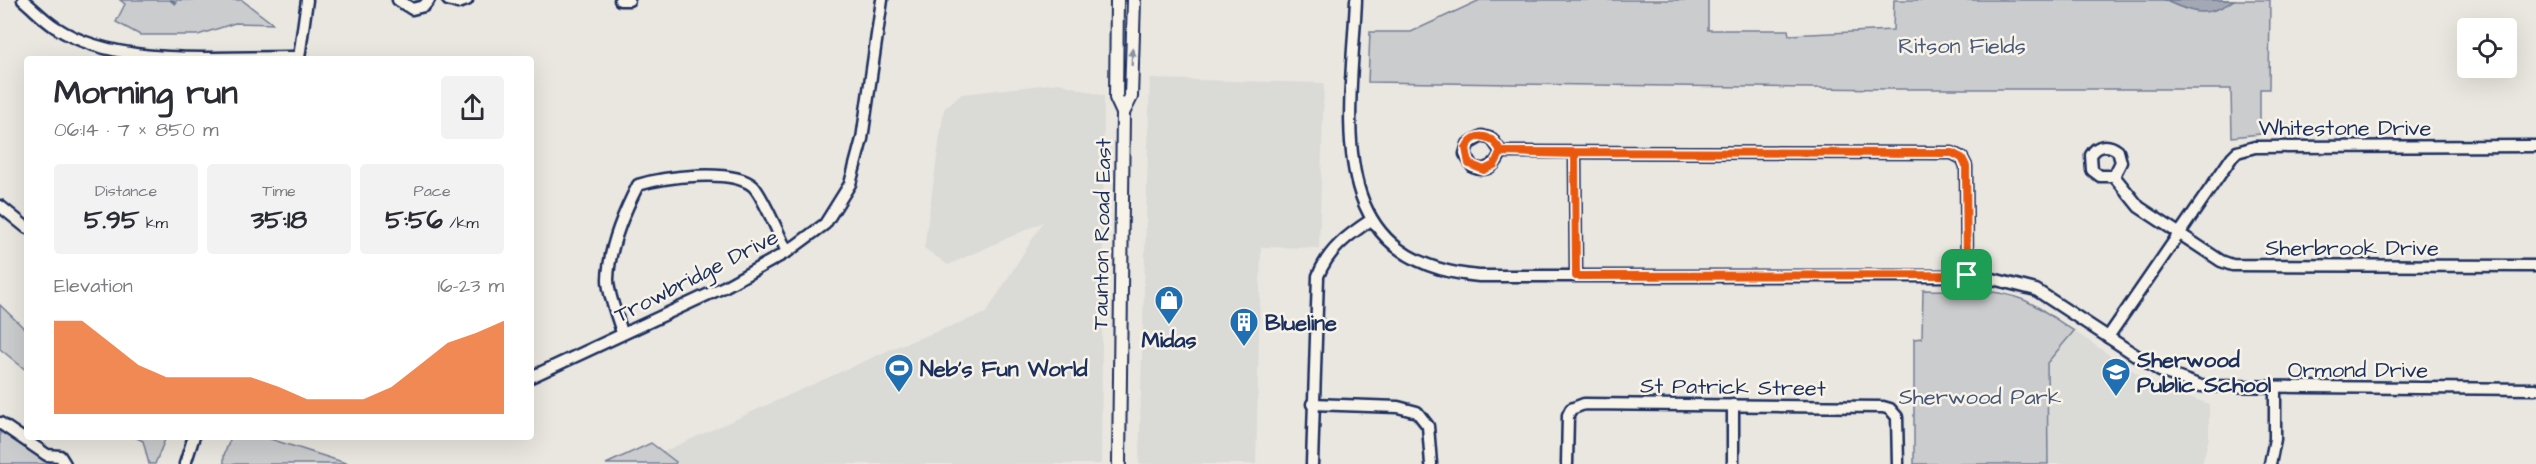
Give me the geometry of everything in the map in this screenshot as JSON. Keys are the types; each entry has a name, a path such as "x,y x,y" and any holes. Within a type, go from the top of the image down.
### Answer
{"main road":[{"name":"Taunton Road East","path":"1117,0 1116,98 1123,113 1119,464"},
{"name":"Taunton Road East","path":"1123,113 1131,97 1134,0"}],"street":[{"path":"23,0 55,27 91,45 116,52 153,56"},
{"path":"299,56 307,0"},
{"path":"398,0 412,9 424,6 429,0"},
{"path":"448,0 458,3 467,0"},
{"path":"620,0 629,0"},
{"name":"Trowbridge Drive","path":"534,376 724,287 788,252 825,224 850,184 862,139 882,0"},
{"name":"Ormond Drive","path":"1356,0 1350,140 1355,182 1371,220 1401,250 1423,265 1452,273 1576,276 1967,275 1997,279 2037,290 2160,371 2190,384 2215,388 2275,389 2536,389"},
{"name":"Whitestone Drive","path":"2108,337 2232,157 2247,148 2536,146"},
{"path":"1501,152 1575,154 1952,153 1962,158 1966,166 1967,275"},
{"path":"1575,154 1576,276"},
{"name":"Sherbrook Drive","path":"2114,176 2139,207 2177,234 2221,261 2244,267 2536,266"},
{"path":"622,333 608,281 612,255 628,205 639,185 658,178 735,177 754,186 788,252"},
{"path":"0,206 24,226"},
{"path":"1311,464 1318,276 1324,261 1336,247 1371,220"},
{"path":"2270,464 2275,439 2275,389"},
{"path":"1312,404 1398,407 1417,412 1428,426 1431,464"},
{"name":"St Patrick Street","path":"1566,464 1567,421 1571,409 1584,404 1883,407 1894,412 1898,424 1898,464"},
{"path":"1733,405 1733,464"},
{"path":"0,423 44,460 56,454 65,464"},
{"path":"184,464 193,440"}],"shaded area":[{"path":"2164,0 2234,0 2216,10 2200,12"},
{"path":"1150,79 1324,83 1319,248 1261,247 1256,464 1139,464"},
{"path":"1059,83 1104,96 1101,464 647,464 647,459 896,347 986,313 1043,222 948,265 924,248 944,109 962,94"},
{"name":"Sherwood Public School","path":"2074,331 2154,385 2209,404 2209,438 2202,464 2048,464 2047,363"}],"green space":[{"path":"120,0 242,0 273,24 235,23 198,35 140,35 116,22 125,4"},
{"name":"Ritson Fields","path":"1480,0 1708,0 1708,30 1788,30 1789,35 1893,30 1894,0 2270,0 2269,89 2260,89 2260,134 2232,137 2231,89 1891,89 1368,82 1370,32 1411,32"},
{"name":"Sherwood Park","path":"1923,290 1980,291 2008,295 2034,305 2074,331 2047,363 2048,464 1914,464 1914,339 1922,338"},
{"path":"0,305 24,328 24,369 0,349"},
{"path":"0,423 45,455 50,464 0,464"},
{"path":"141,440 165,440 155,464 149,464"},
{"path":"230,440 273,440 349,464 224,464 224,455"},
{"path":"651,443 676,462 675,464 606,464"}],"waterway":[{"path":"171,0 175,3"}],"place":[{"name":"Midas","path":"1169,326"},
{"name":"Blueline","path":"1244,348"},
{"name":"Neb's Fun World","path":"899,394"},
{"name":"Sherwood Public School","path":"2116,398"}],"route":[{"path":"1967,275 1576,276 1575,154 1501,152 1492,140 1482,136 1472,140 1466,148 1469,164 1484,170 1494,165 1501,152 1575,154 1952,153 1962,158 1966,166 1967,275"}]}
